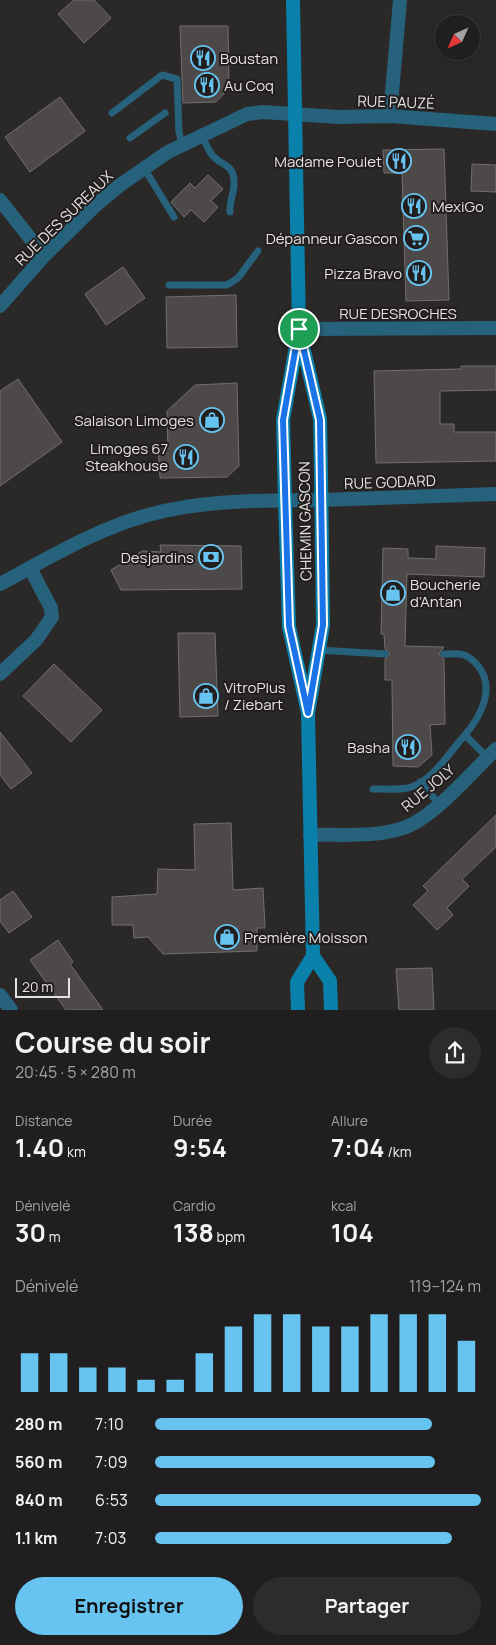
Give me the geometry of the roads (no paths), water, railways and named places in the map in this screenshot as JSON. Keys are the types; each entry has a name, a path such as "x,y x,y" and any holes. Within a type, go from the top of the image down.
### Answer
{"main road":[{"name":"CHEMIN GASCON","path":"293,0 299,329 283,420 289,626 308,713"},
{"name":"CHEMIN GASCON","path":"299,329 320,420 323,625 308,713 314,956"},
{"path":"298,1010 298,982 314,956 330,981 331,1010"}],"street":[{"path":"390,116 400,0"},
{"name":"RUE DES SUREAUX","path":"0,306 44,256 96,205 143,168 182,144 252,113 294,114"},
{"name":"RUE PAUZÉ","path":"294,114 338,117 390,116 496,124"},
{"path":"0,200 44,256"},
{"name":"RUE DESROCHES","path":"299,329 496,328"},
{"name":"RUE GODARD","path":"0,584 108,529 149,514 208,504 496,494"},
{"path":"0,674 36,640 52,617 51,608 30,568"},
{"name":"RUE JOLY","path":"310,835 393,830 414,823 439,804 492,753"},
{"path":"0,994 11,1010"}],"lane":[{"path":"112,113 162,75 176,79 179,132 182,144"},
{"path":"130,138 165,113"},
{"path":"201,135 213,157 224,162 232,173 234,181 230,212"},
{"path":"143,168 174,217"},
{"path":"169,285 227,285 238,278 258,251"},
{"path":"318,650 385,654"},
{"path":"373,789 401,789 420,782 432,773 465,735 482,708 487,691 480,669 469,657 444,654"},
{"path":"465,735 492,753"},
{"path":"420,782 439,804"}],"place":[{"name":"Boustan","path":"203,58"},
{"name":"Au Coq","path":"207,85"},
{"name":"Madame Poulet","path":"399,161"},
{"name":"MexiGo","path":"414,206"},
{"name":"Dépanneur Gascon","path":"416,238"},
{"name":"Pizza Bravo","path":"419,273"},
{"name":"Salaison Limoges","path":"212,420"},
{"name":"Limoges 67 Steakhouse","path":"186,457"},
{"name":"Desjardins","path":"211,557"},
{"name":"Boucherie d'Antan","path":"393,593"},
{"name":"VitroPlus / Ziebart","path":"206,696"},
{"name":"Basha","path":"408,747"},
{"name":"Première Moisson","path":"227,937"}]}
